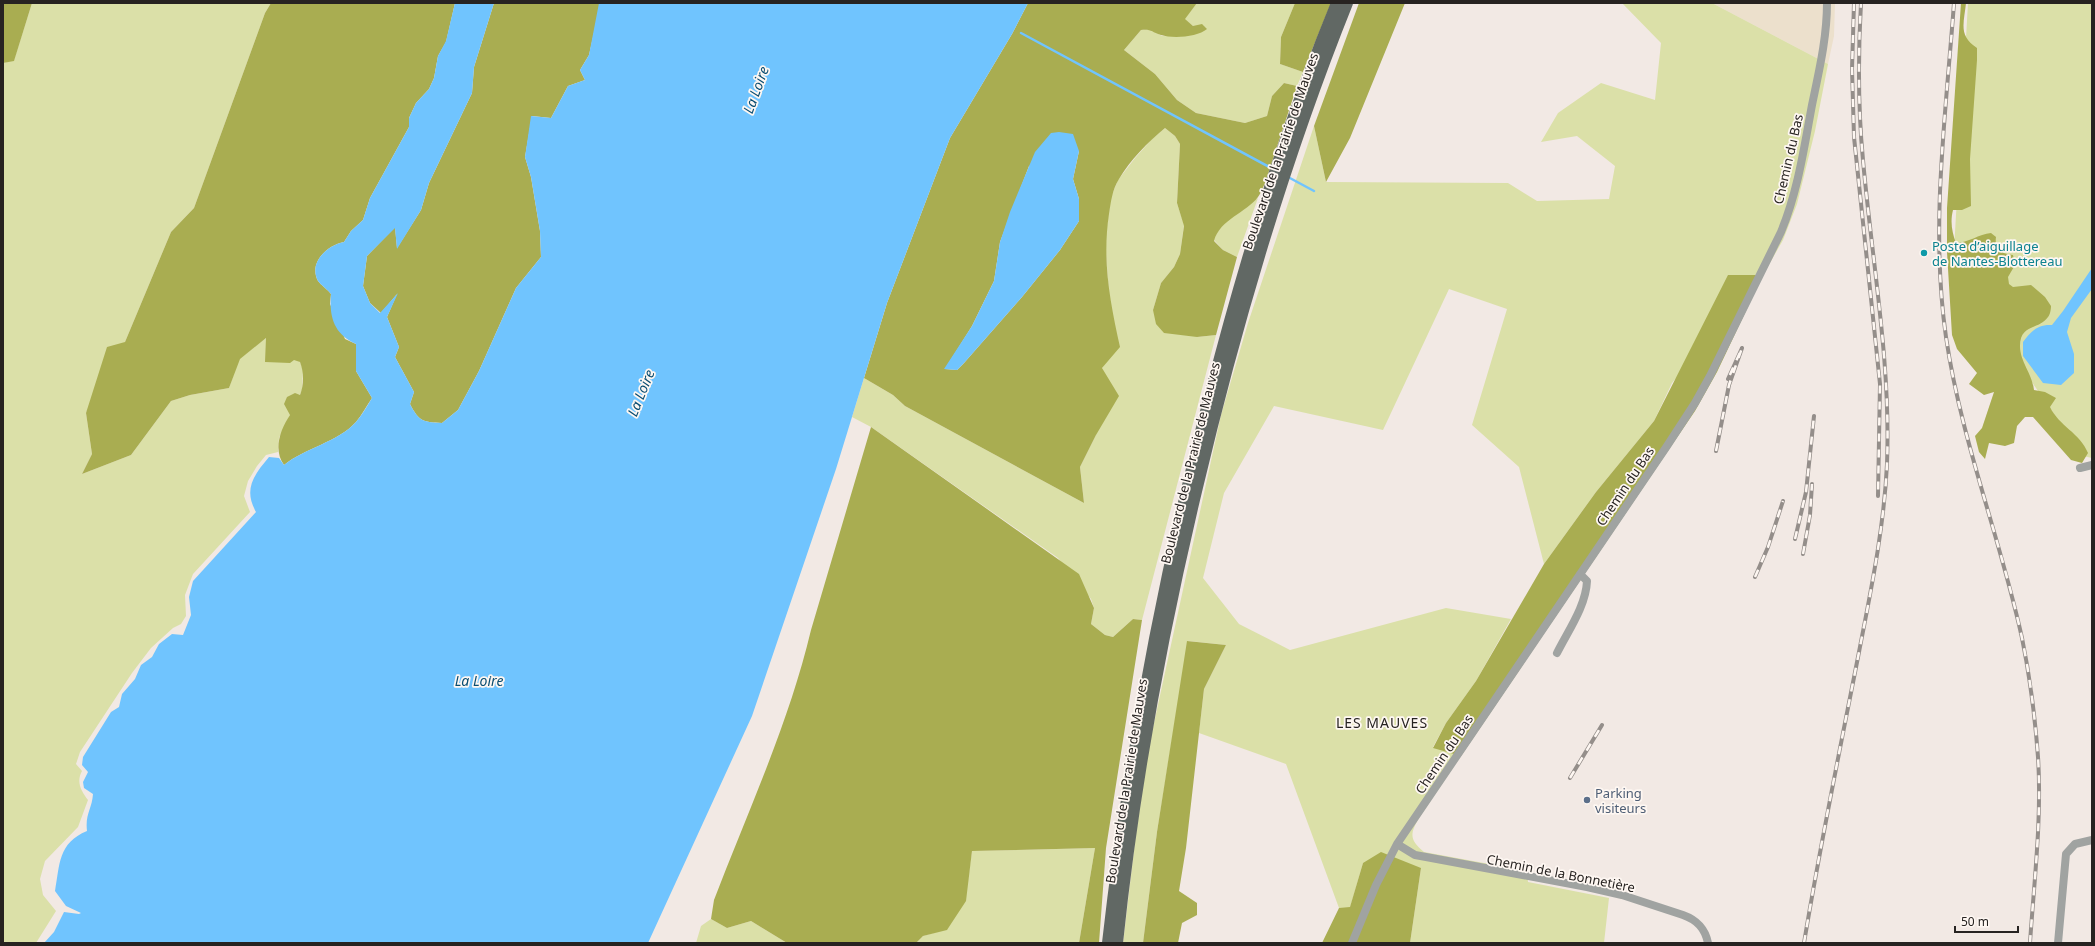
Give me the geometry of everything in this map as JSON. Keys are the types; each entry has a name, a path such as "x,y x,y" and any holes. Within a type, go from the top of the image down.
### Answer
{"main road":[{"name":"Boulevard de la Prairie de Mauves","path":"1108,943 1126,801 1144,691 1190,473 1247,261 1278,165 1337,3"},
{"name":"Boulevard de la Prairie de Mauves","path":"1117,943 1135,804 1152,698 1180,558 1214,416 1253,276 1284,174 1347,3"},
{"path":"1314,92 1321,81 1353,3"}],"street":[{"name":"Chemin du Bas","path":"1352,943 1376,886 1397,844 1695,403 1781,232 1797,186 1823,53 1827,3"},
{"path":"2080,468 2092,465"},
{"path":"1557,653 1574,622 1585,594 1587,581 1580,574"},
{"path":"2058,943 2064,860 2069,848 2075,844 2092,840"},
{"name":"Chemin de la Bonnetière","path":"1397,844 1415,854 1426,857 1587,887 1622,895 1676,912 1691,918 1702,926 1708,943"}],"shaded area":[{"path":"1712,3 1835,3 1834,36 1828,64"}],"green space":[{"path":"3,3 32,3 14,61 3,63"},
{"path":"32,3 271,3 265,13 194,208 171,232 125,342 86,413 92,454 82,474 131,455 171,401 190,395 229,388 239,359 266,338 300,362 303,369 302,390 279,438 278,452 266,455 248,481 244,496 250,512 193,574 185,595 186,616 181,624 173,628 151,648 132,673 80,752 76,764 82,771 79,783 88,800 78,827 45,861 40,879 43,895 56,911 36,943 3,943 3,63 14,60"},
{"path":"271,3 455,3 446,42 438,56 434,78 429,89 416,103 409,118 409,127 370,198 363,220 351,231 344,242 332,247 321,256 316,267 318,281 331,294 330,304 345,339 356,344 356,371 372,398 356,422 349,429 331,440 292,459 284,465 278,447 283,427 290,415 284,404 287,397 295,393 300,395 303,383 303,374 300,362 294,360 290,363 265,362 266,338 240,359 229,388 190,395 171,401 131,455 82,474 92,454 86,413 107,347 125,342 171,232 194,208 265,13"},
{"path":"494,3 599,3 600,6 589,55 580,70 585,80 568,86 551,118 532,116 525,157 531,177 540,231 541,257 516,288 479,371 458,410 442,423 431,422 419,418 413,410 410,404 414,392 395,357 399,347 387,317 397,294 381,313 370,303 363,286 367,256 395,227 397,248 421,210 429,183 472,93 474,67"},
{"path":"1028,3 1197,3 1185,19 1193,26 1202,24 1207,29 1203,32 1192,35 1172,37 1161,35 1150,30 1141,30 1124,50 1155,74 1177,100 1196,113 1245,123 1267,116 1272,96 1284,83 1297,86 1260,194 1253,203 1222,227 1217,233 1214,241 1223,250 1237,257 1216,335 1197,337 1164,333 1156,324 1153,310 1161,283 1174,267 1180,254 1184,226 1177,203 1180,144 1175,136 1165,128 1134,158 1123,172 1117,183 1110,205 1106,248 1110,297 1120,347 1102,368 1119,396 1096,435 1080,467 1084,503 905,406 893,395 864,378 887,303 950,138 1012,34","holes":["1079,151 1073,179 1079,199 1079,221 1060,250 1022,297 964,363 957,370 945,369 972,326 994,281 1000,242 1029,166"]},
{"path":"1197,3 1295,3 1281,37 1280,64 1303,72 1297,86 1284,83 1272,96 1267,116 1245,123 1196,113 1177,100 1155,74 1124,50 1141,30 1150,29 1162,36 1184,36 1193,26 1184,19"},
{"path":"1295,3 1331,3 1303,72 1280,64 1281,37"},
{"path":"1359,3 1405,3 1350,138 1326,182 1314,126"},
{"path":"1622,3 1712,3 1828,64 1815,131 1797,204 1783,240 1763,275 1672,383 1654,421 1596,492 1544,564 1519,467 1472,425 1507,309 1449,289 1383,430 1274,406 1224,493 1203,578 1239,624 1290,650 1446,608 1511,619 1476,681 1446,723 1433,747 1461,756 1419,818 1414,828 1412,836 1413,840 1424,852 1527,871 1528,882 1609,898 1604,943 1410,943 1421,868 1363,863 1350,908 1339,908 1286,764 1199,733 1204,689 1226,645 1188,641 1157,832 1143,943 1123,943 1136,833 1149,746 1221,415 1248,323 1314,126 1326,182 1508,183 1537,201 1609,199 1615,166 1577,136 1541,142 1558,113 1601,83 1655,100 1661,43"},
{"path":"1961,3 1966,3 1964,23 1965,34 1967,39 1977,48 1977,60 1970,159 1971,206 1962,210 1953,210 1953,235 1956,243 1960,243 1991,233 1996,237 1996,245 2002,252 2013,255 2015,265 2008,277 2009,284 2013,287 2031,285 2045,297 2051,306 2049,315 2044,321 2023,334 2020,346 2021,352 2034,390 2045,392 2056,398 2050,407 2054,414 2080,440 2088,453 2082,463 2071,460 2033,417 2025,417 2017,426 2014,443 2005,446 1989,443 1985,459 1979,452 1975,436 1982,428 1994,392 1984,395 1969,384 1977,373 1957,349 1952,335 1947,252 1947,208"},
{"path":"1968,3 2092,3 2092,458 2083,456 1953,268"},
{"path":"1165,128 1175,136 1180,144 1177,203 1184,225 1180,254 1174,267 1161,283 1153,310 1197,337 1216,335 1142,620 1133,619 1113,637 1105,635 1091,624 1094,608 1091,599 1058,558 871,427 852,417 864,378 893,395 905,406 1084,503 1080,467 1096,435 1109,295 1105,239 1111,197 1118,180 1135,158 1152,139"},
{"path":"1258,198 1237,257 1223,250 1214,240 1221,227 1232,216"},
{"path":"1728,275 1763,275 1717,372 1695,411 1461,756 1433,748 1446,723 1476,681 1544,564 1596,492 1654,421"},
{"path":"871,427 1079,574 1094,608 1091,624 1105,635 1113,637 1133,619 1142,620 1106,848 1099,943 1079,943 1095,848 972,851 966,901 947,930 923,936 916,943 787,943 751,921 727,928 711,919 714,900 780,733 802,665"},
{"path":"1187,641 1226,645 1204,689 1186,848 1179,891 1197,903 1197,915 1182,923 1178,943 1143,943 1157,832"},
{"path":"1095,848 1079,943 916,943 923,936 947,929 965,901 972,851"},
{"path":"1381,852 1421,868 1410,943 1322,943 1339,908 1350,907 1363,863"},
{"path":"711,919 727,928 751,921 787,943 696,943 701,926"}],"water":[{"name":"La Loire","path":"455,3 494,3 474,67 472,93 429,183 421,210 397,249 395,228 367,256 363,286 370,303 380,313 398,293 387,317 399,347 395,357 414,392 410,404 419,418 426,421 442,423 458,410 479,371 516,288 541,257 540,231 531,177 525,157 531,116 551,118 568,86 585,80 580,70 589,55 599,3 1028,3 1012,34 950,138 887,303 836,469 752,716 648,943 44,943 54,932 64,912 81,913 66,906 55,891 60,863 65,848 70,842 87,831 87,820 93,794 84,788 83,782 88,772 82,765 83,757 111,712 119,707 122,694 135,679 141,665 152,657 159,644 172,634 183,635 191,615 189,597 193,581 256,512 252,504 250,489 255,476 269,457 279,458 284,465 292,459 340,435 356,422 372,398 356,371 356,344 343,335 334,324 331,310 331,294 318,281 316,267 321,256 326,251 344,242 351,231 363,220 370,198 409,127 409,118 416,103 429,89 434,78 438,56 446,41"},
{"path":"1059,132 1073,134 1079,151 1073,179 1079,199 1079,221 1060,250 1022,297 964,363 957,370 944,369 972,326 994,281 1000,242 1010,212 1035,152 1051,133"},
{"path":"2092,268 2092,289 2071,318 2067,332 2074,354 2074,373 2061,385 2043,383 2023,356 2023,342 2035,329 2052,325"}],"waterway":[{"path":"1021,33 1273,169"},
{"path":"1288,177 1314,191"}],"railway":[{"path":"1854,3 1852,69 1854,137 1880,384 1878,496"},
{"path":"1804,943 1823,834 1872,582 1883,512 1887,464 1884,350 1860,121 1859,42 1861,3"},
{"path":"1954,3 1939,212 1941,296 1946,337 1961,413 2013,600 2025,653 2032,697 2038,757 2039,803 2030,943"},
{"path":"1716,451 1729,385 1742,348 1728,379"},
{"path":"1795,539 1806,492 1814,416"},
{"path":"1803,554 1810,515 1812,484"},
{"path":"1755,577 1768,547 1783,501"},
{"path":"1570,778 1602,725"}],"place":[{"name":"Poste d’aiguillage de Nantes-Blottereau","path":"1924,253"},
{"name":"Parking visiteurs","path":"1587,800"}],"district":[{"name":"LES MAUVES","path":"1382,723"}]}
